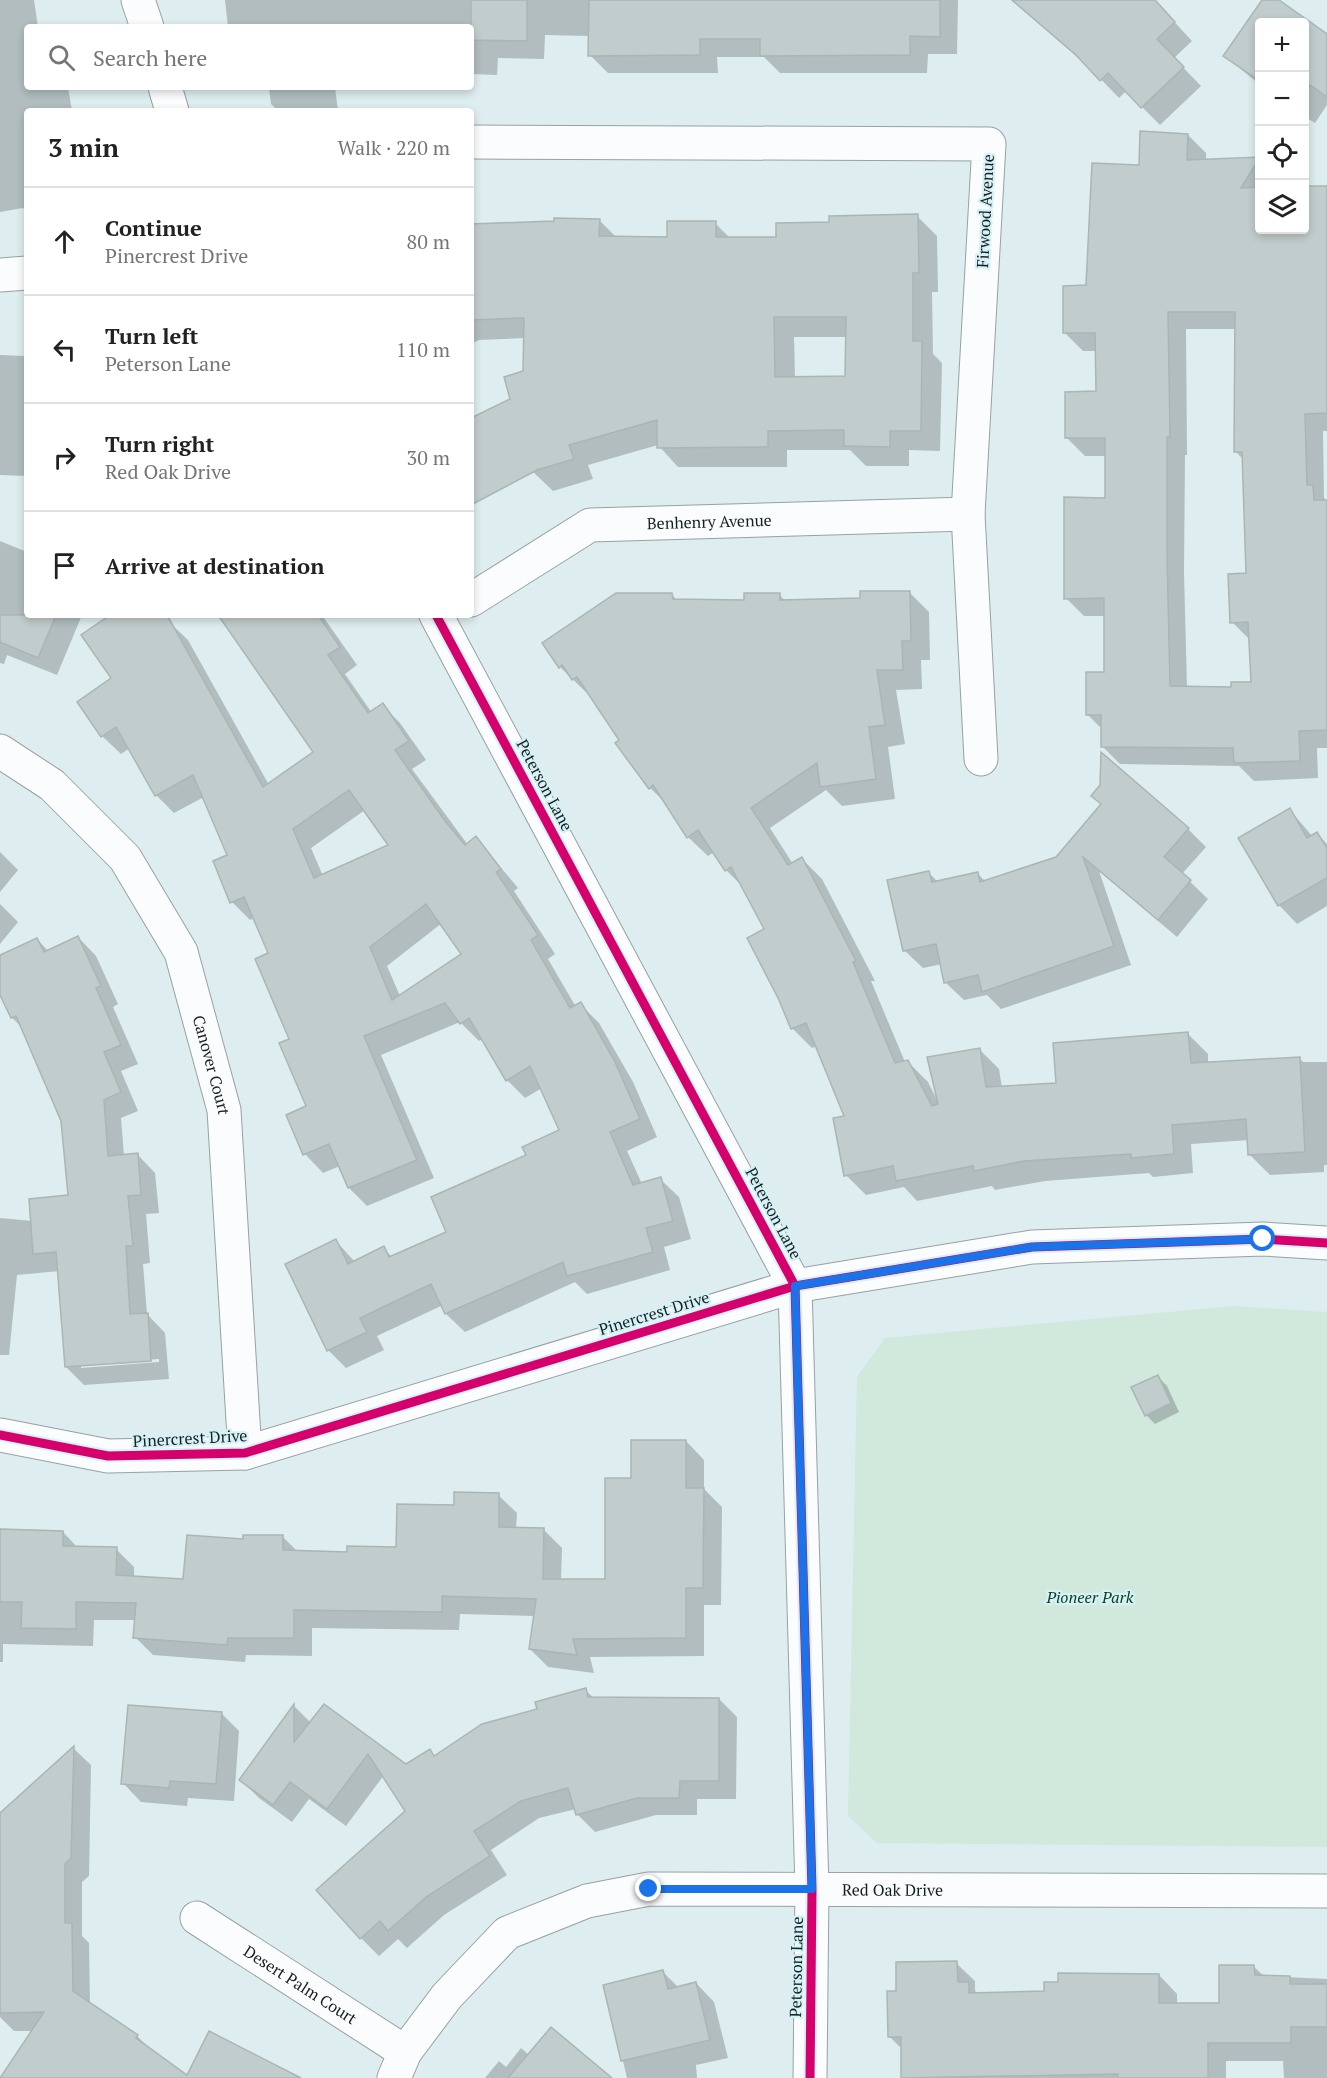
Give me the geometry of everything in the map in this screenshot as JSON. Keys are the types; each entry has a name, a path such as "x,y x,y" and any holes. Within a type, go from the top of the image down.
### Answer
{"street":[{"path":"138,0 146,24"},
{"path":"166,90 171,108"},
{"name":"Firwood Avenue","path":"474,142 989,144 968,514 981,759"},
{"path":"0,275 24,273"},
{"name":"Benhenry Avenue","path":"474,598 590,525 968,514"},
{"name":"Peterson Lane","path":"442,618 795,1286 812,1889 810,2078"},
{"name":"Canover Court","path":"0,752 52,785 125,858 181,952 224,1110 245,1453"},
{"name":"Pinercrest Drive","path":"0,1435 108,1456 245,1453 795,1286 1032,1247 1263,1239 1327,1243"},
{"name":"Red Oak Drive","path":"399,2065 447,1996 507,1933 587,1901 649,1889 1327,1891"},
{"name":"Desert Palm Court","path":"197,1918 399,2065"}],"green space":[{"name":"Pioneer Park","path":"1233,1306 1327,1312 1327,1847 877,1843 848,1816 857,1377 885,1338"}],"building":[{"path":"471,0 527,0 527,41 474,40 474,24 471,24"},
{"path":"589,0 940,0 940,37 910,36 910,55 760,56 760,39 700,39 700,55 588,56"},
{"path":"1012,0 1155,0 1175,22 1157,39 1184,67 1141,108 1108,73 1100,81 1076,55"},
{"path":"1262,0 1279,0 1304,18 1255,18 1255,78 1223,56"},
{"path":"1309,21 1327,34 1327,97 1310,85 1309,87"},
{"path":"1140,131 1188,134 1187,160 1255,157 1255,165 1241,188 1255,187 1255,234 1309,234 1309,186 1327,186 1327,413 1305,414 1307,485 1313,485 1314,500 1327,500 1327,730 1299,731 1300,761 1234,763 1233,748 1101,747 1101,715 1086,715 1086,672 1104,672 1104,598 1064,599 1064,497 1105,498 1105,438 1065,438 1065,392 1096,391 1095,333 1063,333 1063,286 1086,285 1092,163 1139,165","holes":["1168,312 1235,312 1234,452 1242,452 1246,573 1228,574 1230,623 1248,622 1251,682 1231,682 1231,687 1170,686 1167,553 1167,437 1170,437"]},
{"path":"918,214 919,273 913,273 913,341 922,341 921,431 890,431 890,447 844,446 844,430 768,431 768,447 657,448 657,420 569,445 574,459 537,470 474,503 474,417 510,399 504,377 523,371 524,318 474,320 474,224 554,221 554,218 600,219 599,236 667,237 667,221 716,221 716,237 776,237 776,223 829,222 829,216","holes":["774,317 846,317 845,376 775,377"]},
{"path":"860,591 910,591 911,641 902,641 903,670 877,670 885,725 869,727 876,779 820,787 817,763 751,808 788,865 802,857 856,961 853,962 895,1063 908,1060 932,1106 938,1104 927,1057 980,1048 986,1087 1056,1083 1053,1043 1188,1032 1191,1063 1300,1057 1305,1152 1248,1155 1246,1119 1172,1125 1174,1154 1131,1158 1131,1154 1024,1161 974,1171 973,1166 896,1181 893,1166 844,1176 833,1118 844,1116 806,1023 791,1029 747,938 764,929 731,867 725,871 698,830 687,838 653,785 649,789 615,743 619,740 577,677 572,680 562,665 559,668 542,643 616,593 672,593 673,599 744,600 744,593 780,593 780,600 860,598"},
{"path":"0,615 55,618 38,658 0,642"},
{"path":"106,618 169,618 263,787 313,752 220,618 320,618 340,647 328,655 368,713 383,703 409,741 395,750 445,821 465,845 476,836 501,869 496,872 538,935 531,940 570,1008 581,1002 615,1062 640,1119 610,1132 633,1185 661,1177 673,1221 646,1228 653,1252 567,1276 563,1262 445,1314 431,1284 360,1318 367,1332 327,1351 285,1264 336,1239 348,1264 384,1246 389,1257 446,1232 431,1197 526,1155 522,1147 559,1130 530,1066 506,1081 469,1018 460,1024 445,1003 364,1036 417,1160 348,1188 329,1144 303,1155 286,1115 306,1106 279,1043 289,1039 255,959 268,953 244,897 230,903 213,861 227,855 193,775 155,796 116,727 101,737 77,702 111,678 81,635","holes":["349,790 388,845 314,878 293,829","426,904 461,954 392,1000 370,947"]},
{"path":"1101,752 1189,828 1164,857 1191,880 1158,920 1083,857 1114,946 982,992 978,975 944,983 936,944 903,951 887,880 929,871 932,882 978,872 980,882 1056,857 1101,804 1091,796 1100,785"},
{"path":"1290,808 1307,838 1317,832 1327,848 1327,878 1278,906 1238,838"},
{"path":"78,936 101,986 96,988 121,1045 104,1052 121,1092 104,1100 108,1156 138,1153 141,1195 128,1196 133,1246 126,1246 130,1314 148,1313 151,1361 65,1367 56,1252 33,1254 29,1199 68,1195 61,1121 16,1016 11,1018 0,995 0,955 37,938 44,952"},
{"path":"1158,1375 1171,1403 1145,1416 1131,1387"},
{"path":"631,1440 686,1440 686,1488 704,1488 703,1588 686,1588 686,1638 573,1639 577,1655 529,1649 536,1599 442,1596 442,1612 294,1610 294,1638 228,1638 227,1645 133,1638 136,1603 76,1602 76,1629 21,1628 22,1602 0,1602 0,1529 63,1531 63,1546 117,1547 116,1575 183,1579 187,1535 243,1539 243,1535 283,1535 283,1550 347,1552 347,1546 396,1547 397,1504 454,1505 454,1492 499,1493 499,1527 544,1528 543,1579 605,1579 605,1478 631,1478"},
{"path":"586,1688 588,1697 719,1698 719,1781 680,1781 679,1798 637,1798 576,1815 568,1788 521,1801 474,1831 490,1856 426,1897 388,1931 380,1921 360,1939 316,1890 405,1811 368,1754 327,1809 290,1782 273,1805 239,1780 294,1704 294,1742 324,1704 406,1764 430,1749 434,1756 482,1724 537,1709 535,1702"},
{"path":"128,1705 222,1712 216,1784 170,1781 169,1788 121,1784"},
{"path":"74,1746 71,1858 65,1864 65,1923 72,1923 73,1991 138,2035 136,2038 187,2075 209,2031 301,2078 0,2078 44,2012 0,2013 0,1813"},
{"path":"957,1961 958,1982 969,1982 969,1993 1044,1991 1044,1982 1058,1982 1058,1973 1159,1974 1159,2003 1219,2003 1219,1965 1254,1965 1255,1975 1290,1976 1290,1984 1327,1984 1327,2027 1291,2027 1291,2043 1208,2043 1208,2078 1118,2078 1118,2074 901,2078 901,2037 888,2037 887,1991 896,1991 896,1962"},
{"path":"663,1970 668,1989 696,1982 710,2040 621,2061 603,1985"},
{"path":"551,2027 612,2078 508,2078"}],"cycle path":[{"path":"438,618 795,1286 812,1889 810,2078"},
{"path":"0,1435 108,1456 245,1453 795,1286 1032,1247 1263,1239 1327,1243"}],"route":[{"path":"649,1889 812,1889 795,1286 1032,1247 1263,1239"}]}
